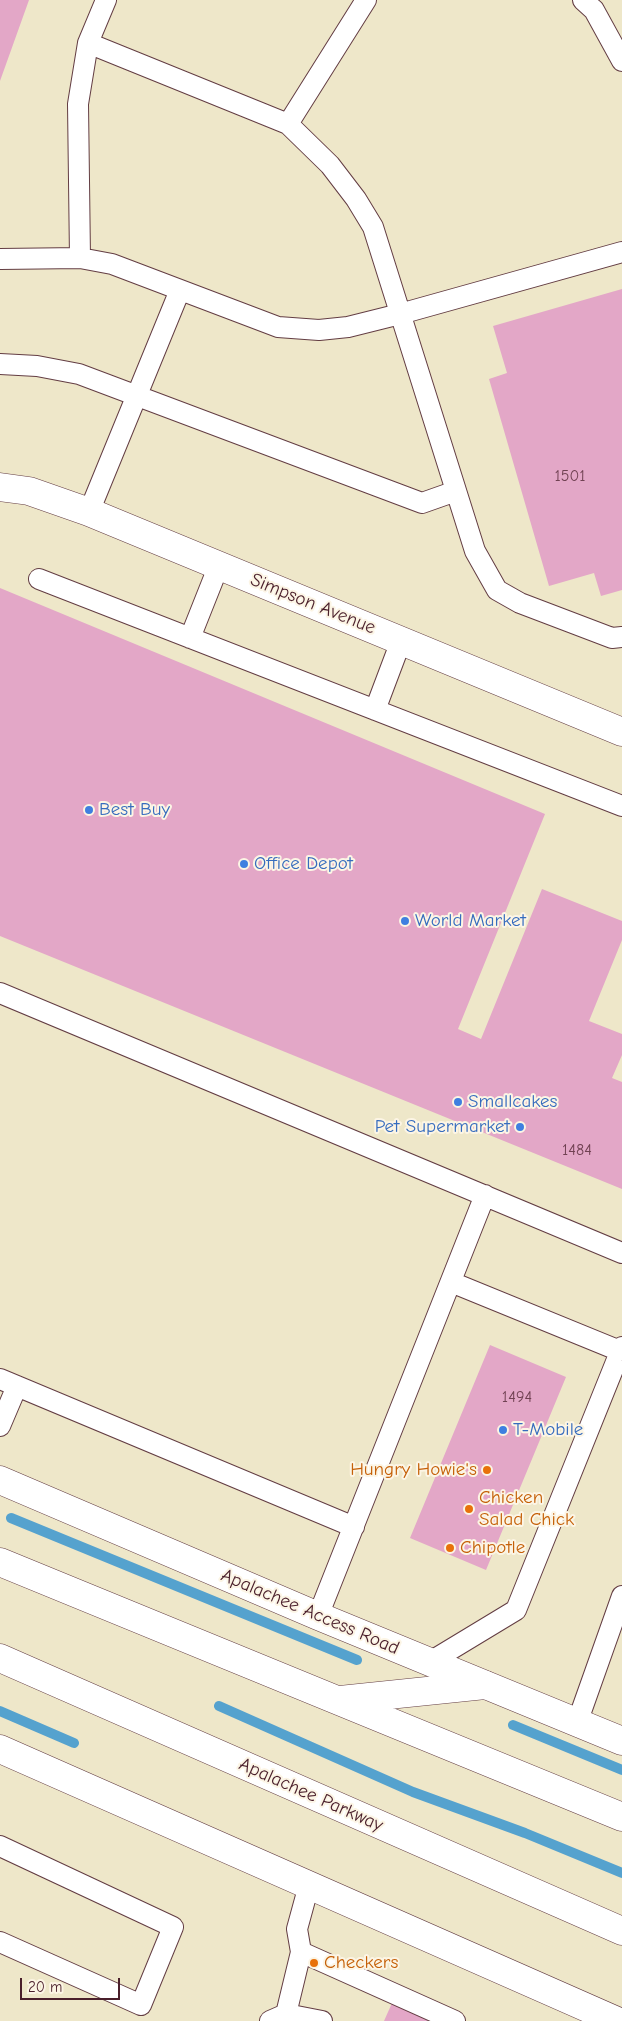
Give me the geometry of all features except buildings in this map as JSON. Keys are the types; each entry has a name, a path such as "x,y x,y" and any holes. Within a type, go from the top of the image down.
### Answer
{"street":[{"name":"Simpson Avenue","path":"0,487 29,491 89,512 622,732"},
{"name":"Apalachee Access Road","path":"0,1480 318,1616 622,1741"},
{"path":"0,1562 622,1818"},
{"name":"Apalachee Parkway","path":"0,1658 622,1931"},
{"path":"336,1700 485,1685"},
{"path":"0,1750 617,2021"},
{"path":"572,1909 622,1945"}],"lane":[{"path":"80,258 78,104 88,43 106,0"},
{"path":"288,124 366,0"},
{"path":"583,0 594,10 622,61"},
{"path":"88,43 288,124 330,165 356,199 369,220 475,551 497,590 520,603 612,638 622,637"},
{"path":"0,259 80,258 112,264 278,328 320,330 348,328 622,252"},
{"path":"89,512 180,290"},
{"path":"0,364 37,366 79,374 422,503 456,491"},
{"path":"190,638 219,565"},
{"path":"39,579 622,806"},
{"path":"375,710 401,641"},
{"path":"0,993 622,1253"},
{"path":"318,1616 485,1196"},
{"path":"430,1662 516,1610 621,1349 451,1282"},
{"path":"0,1426 8,1383 354,1527"},
{"path":"577,1723 615,1640 622,1596"},
{"path":"0,1846 173,1927 141,2005 0,1942"},
{"path":"309,1885 297,1929 301,1952 278,2017 322,2021"},
{"path":"301,1952 455,2021"}],"waterway":[{"path":"11,1518 357,1660"},
{"path":"219,1706 413,1792 525,1833 622,1873"},
{"path":"0,1711 74,1743"},
{"path":"513,1725 622,1770"}],"place":[{"name":"Best Buy","path":"89,810"},
{"name":"Office Depot","path":"244,864"},
{"name":"World Market","path":"405,921"},
{"name":"Smallcakes","path":"458,1102"},
{"name":"Pet Supermarket","path":"520,1127"},
{"name":"T-Mobile","path":"503,1430"},
{"name":"Hungry Howie's","path":"487,1470"},
{"name":"Chicken Salad Chick","path":"469,1509"},
{"name":"Chipotle","path":"450,1548"},
{"name":"Checkers","path":"314,1963"}]}
